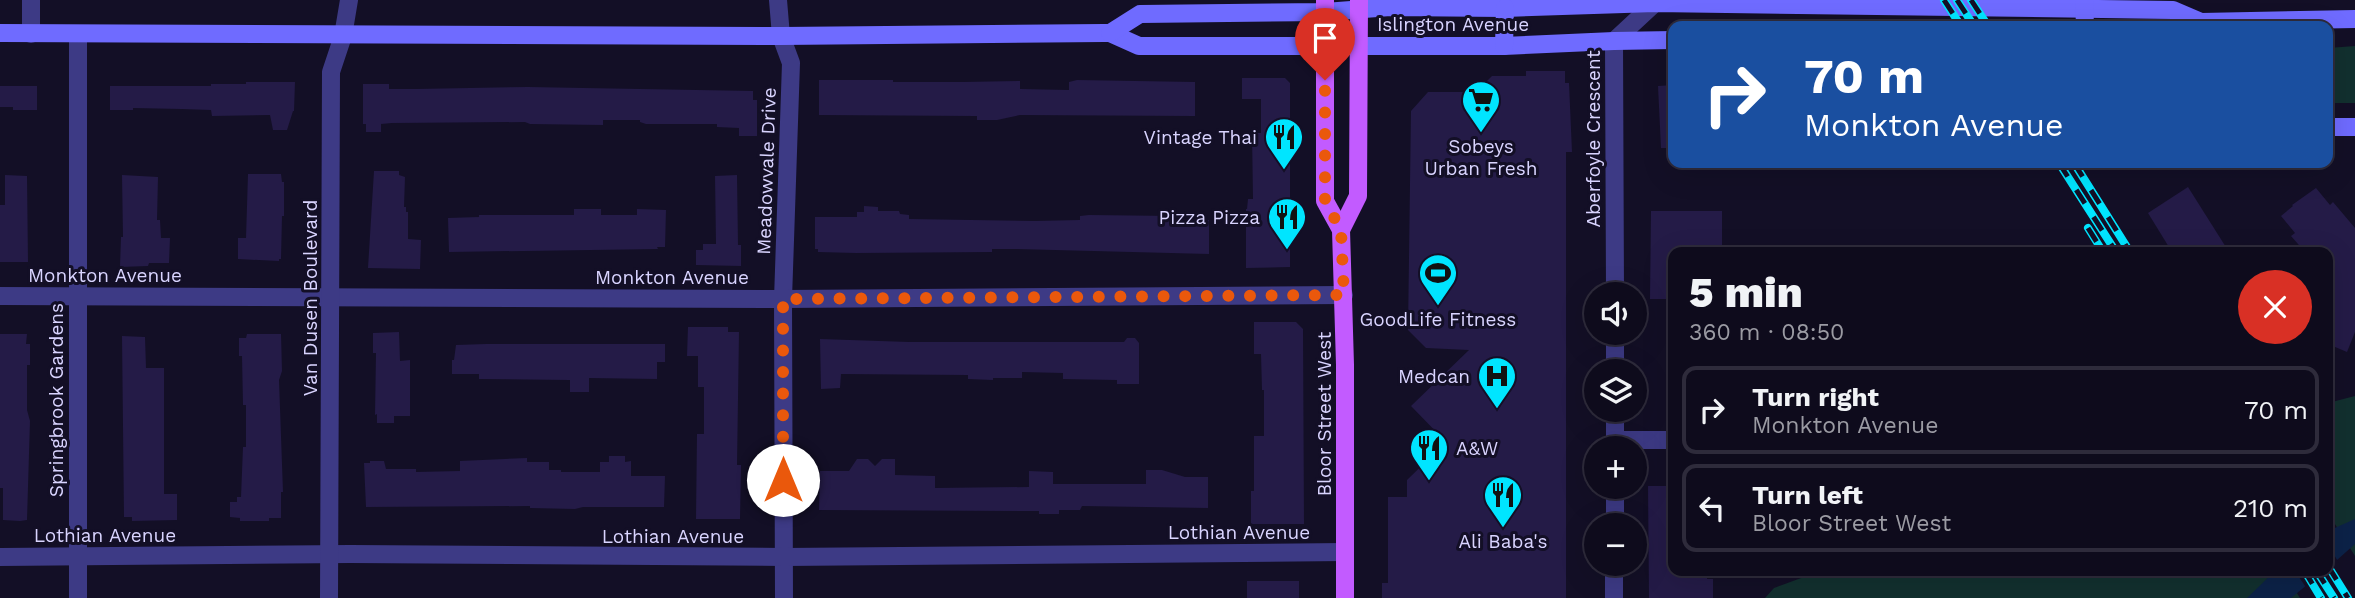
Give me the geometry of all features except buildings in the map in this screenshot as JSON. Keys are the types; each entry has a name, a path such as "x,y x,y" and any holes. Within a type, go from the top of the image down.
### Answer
{"main road":[{"path":"2084,0 2085,21"},
{"name":"Islington Avenue","path":"1110,33 1140,14 1358,5 1505,8 1656,3 2174,10 2192,21"},
{"name":"Bloor Street West","path":"1341,230 1358,196 1358,5"},
{"name":"Bloor Street West","path":"1325,6 1325,201 1341,230 1344,295 1345,598"},
{"path":"1504,46 1505,8"},
{"name":"Islington Avenue","path":"2292,21 2355,19"},
{"name":"Islington Avenue","path":"0,33 343,36 1110,33 1139,46 1504,46 1668,40"},
{"path":"2333,127 2355,127"}],"street":[{"path":"31,0 31,34"},
{"name":"Van Dusen Boulevard","path":"329,598 331,72 343,36 349,0"},
{"name":"Meadowvale Drive","path":"779,0 781,36 791,63 783,299 784,598"},
{"name":"Aberfoyle Crescent","path":"1615,282 1614,41 1656,3"},
{"name":"Springbrook Gardens","path":"78,35 78,598"},
{"name":"Monkton Avenue","path":"0,296 783,299 1344,295"},
{"path":"1647,442 1668,440"},
{"name":"Lothian Avenue","path":"0,556 329,554 784,557 1345,552"},
{"path":"1614,576 1614,598"}],"green space":[{"path":"2355,46 2355,103 2333,103 2333,48"},
{"path":"2355,396 2355,556 2333,521 2333,402"},
{"path":"1807,576 2286,576 2300,598 1765,598 1774,588"}],"water":[{"path":"2355,519 2355,544 2333,564 2333,529"},
{"path":"2270,576 2318,576 2291,598 2247,598"}],"pier":[{"path":"2333,553 2339,563 2333,568"},
{"path":"2298,576 2323,576 2307,589"}],"railway":[{"path":"1944,0 1958,21"},
{"path":"1957,0 1971,21"},
{"path":"1971,0 1985,21"},
{"path":"2062,168 2113,247"},
{"path":"2077,168 2127,247"},
{"path":"2088,228 2100,247"},
{"path":"2333,574 2348,598"},
{"path":"2308,576 2321,598"},
{"path":"2320,576 2334,598"}],"place":[{"name":"Sobeys Urban Fresh","path":"1481,134"},
{"name":"Vintage Thai","path":"1284,171"},
{"name":"Pizza Pizza","path":"1287,251"},
{"name":"GoodLife Fitness","path":"1438,307"},
{"name":"Medcan","path":"1497,410"},
{"name":"A&W","path":"1429,482"},
{"name":"Ali Baba's","path":"1503,529"}],"route":[{"path":"783,480 783,299 1344,295 1341,230 1325,201 1325,80"}]}
